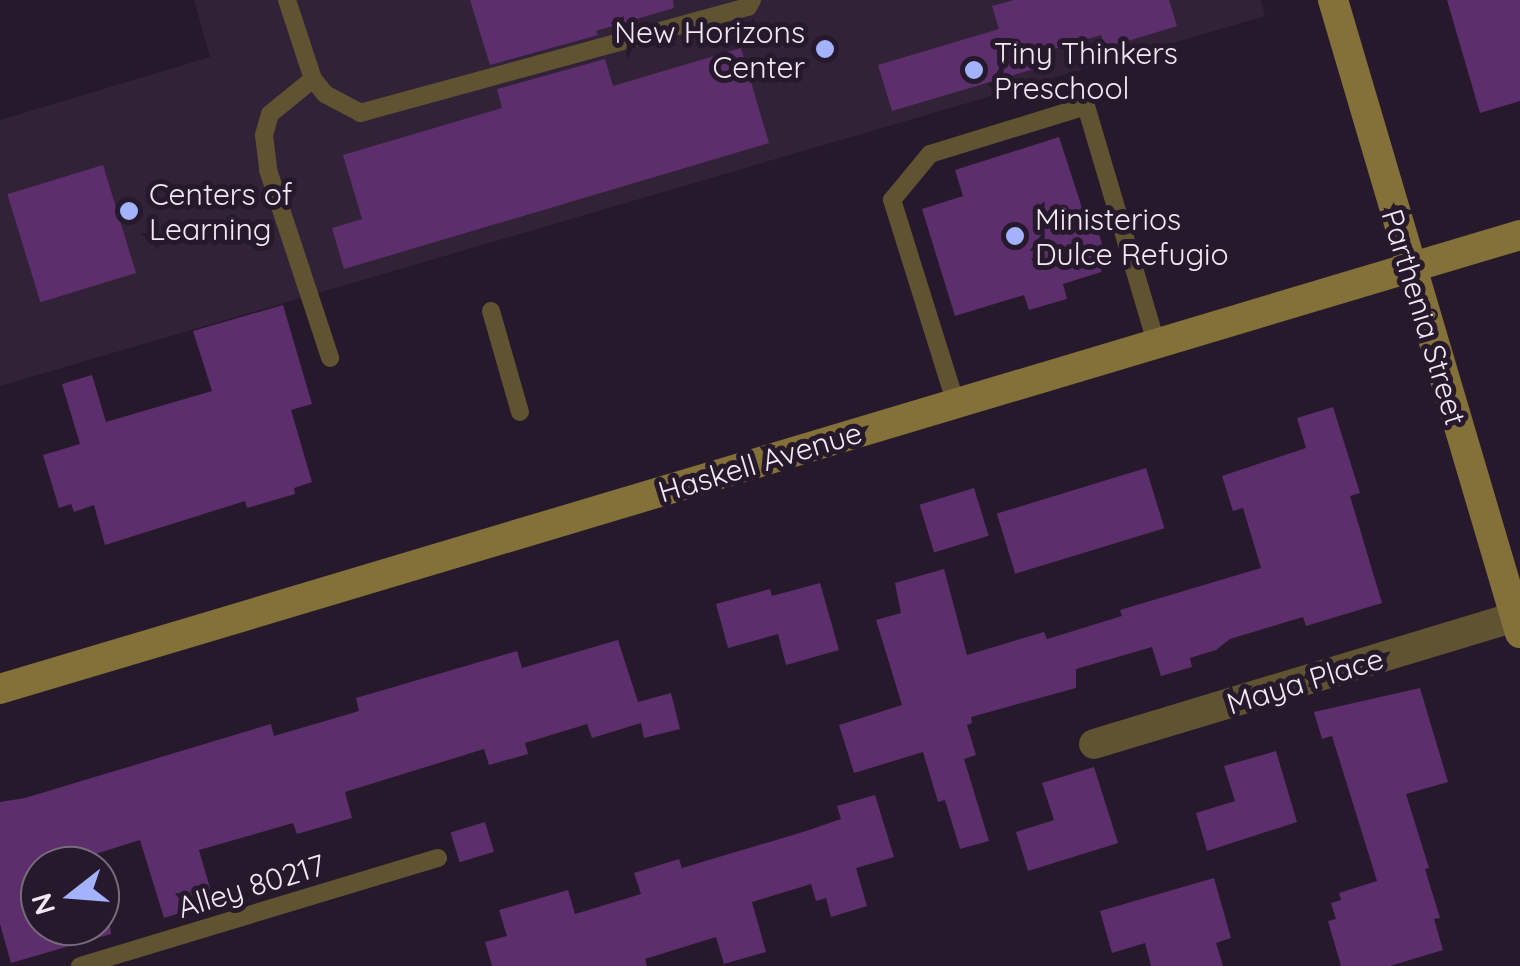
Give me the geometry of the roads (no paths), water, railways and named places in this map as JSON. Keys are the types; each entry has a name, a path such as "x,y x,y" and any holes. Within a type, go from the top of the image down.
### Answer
{"main road":[{"name":"Parthenia Street","path":"1332,0 1518,625"},
{"name":"Haskell Avenue","path":"0,690 1520,235"}],"street":[{"name":"Maya Place","path":"1094,744 1518,625"}],"lane":[{"path":"287,0 313,79 325,94 360,113 748,7 752,0"},
{"path":"313,79 270,114 264,135 268,170 330,358"},
{"path":"956,404 892,200 930,154 1086,106 1156,343"},
{"path":"491,311 520,412"},
{"name":"Alley 80217","path":"80,966 438,858"}],"place":[{"name":"New Horizons Center","path":"825,49"},
{"name":"Tiny Thinkers Preschool","path":"974,70"},
{"name":"Centers of Learning","path":"129,211"},
{"name":"Ministerios Dulce Refugio","path":"1015,236"}]}
